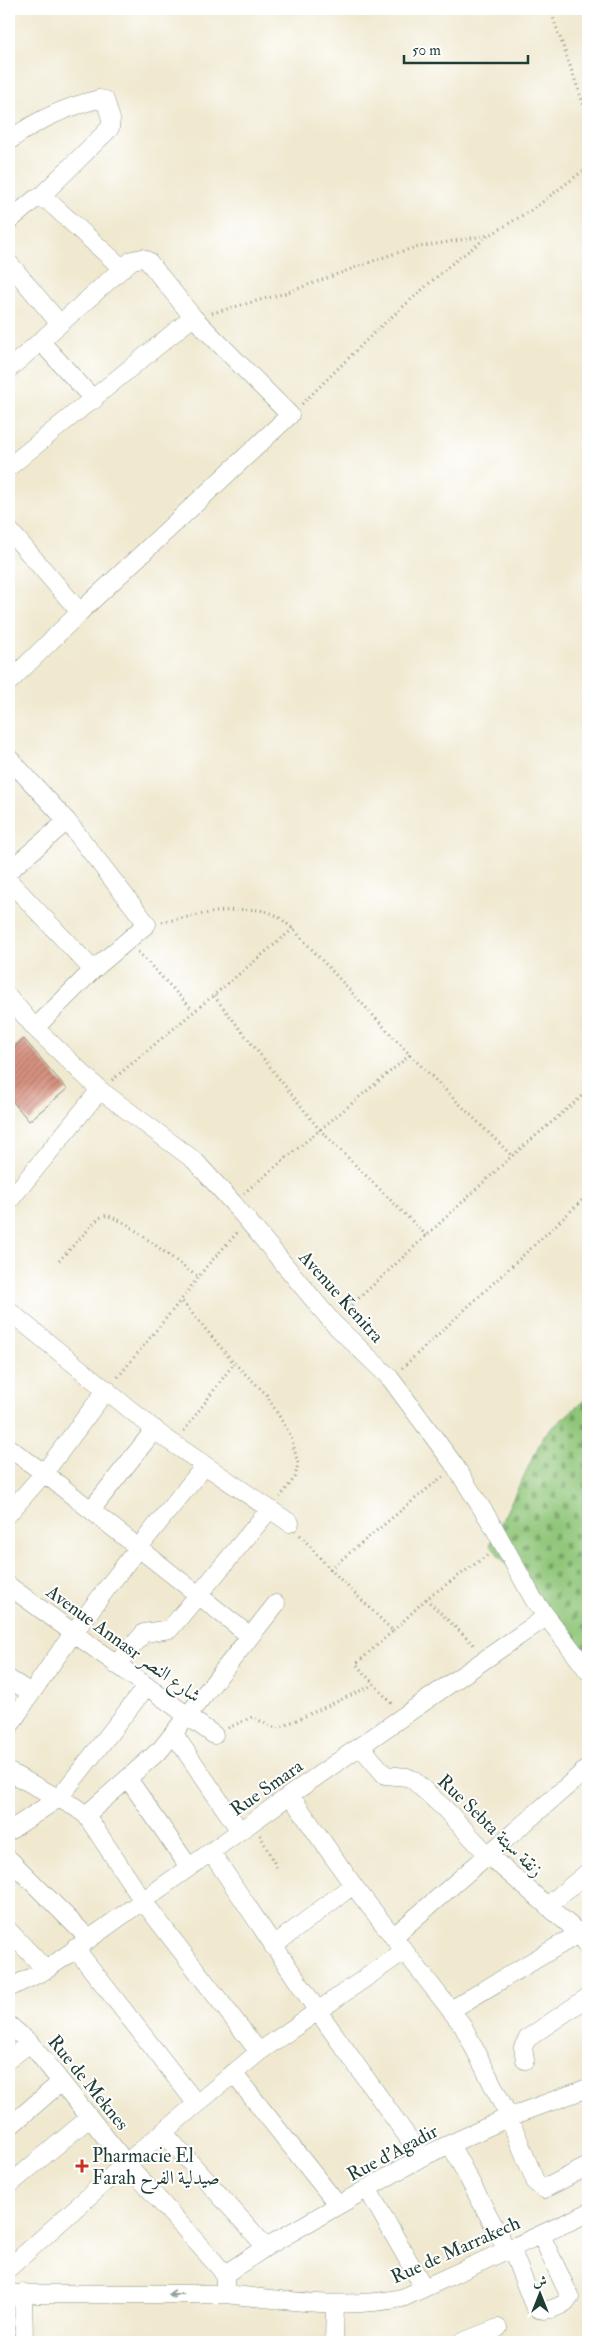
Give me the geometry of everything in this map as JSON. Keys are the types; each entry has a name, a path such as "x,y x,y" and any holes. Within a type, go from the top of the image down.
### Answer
{"street":[{"path":"9,141 38,121 99,98 104,100 111,119 110,128 39,198 9,221"},
{"path":"39,198 47,200 122,268"},
{"path":"9,682 80,612 290,415 193,317 148,261 136,258 122,268 41,342 12,360"},
{"path":"9,263 60,324"},
{"path":"9,467 94,400 193,317"},
{"path":"41,342 94,400"},
{"path":"9,530 80,612"},
{"path":"9,758 67,821 147,924 93,970 35,1028"},
{"path":"9,871 67,821"},
{"path":"9,881 93,970"},
{"name":"Avenue Kenitra","path":"9,997 35,1028 100,1090 194,1160 248,1221 332,1323 390,1378 455,1466 503,1544 534,1600 588,1671"},
{"path":"9,1201 100,1090"},
{"path":"9,1311 174,1444 290,1523"},
{"path":"9,1513 44,1473 107,1389"},
{"path":"91,1510 155,1429"},
{"path":"9,1448 44,1473 250,1636"},
{"path":"9,1727 73,1632 137,1548 205,1466"},
{"path":"116,1665 144,1634 162,1632 170,1628 270,1509"},
{"name":"Avenue Annasr شارع النصر","path":"9,1586 146,1687 214,1734"},
{"path":"86,1815 129,1780 174,1734 276,1604"},
{"name":"Rue Smara","path":"9,1988 46,1970 403,1715 546,1617"},
{"path":"9,1679 31,1693"},
{"path":"9,1831 59,1798 146,1687"},
{"path":"174,1734 246,1826"},
{"name":"Rue Sebta زنقة سبتة","path":"360,1746 385,1775 406,1777 413,1780 445,1809 487,1854 585,1936"},
{"path":"392,1937 588,1768"},
{"path":"9,1772 59,1798 86,1815 144,1901 259,2052"},
{"path":"129,1780 189,1867"},
{"path":"290,1795 353,1885 451,2010 473,2045 509,2117 539,2187 544,2189 588,2166"},
{"path":"211,1852 317,2010 422,2157"},
{"path":"9,1859 82,1944 196,2103"},
{"path":"547,1906 588,1872"},
{"path":"273,1946 353,1885"},
{"path":"9,1931 46,1970"},
{"path":"451,2010 585,1936"},
{"path":"9,2268 126,2163 259,2052 404,1951"},
{"path":"525,2060 524,2047 528,2038 588,1998"},
{"name":"Rue de Meknes","path":"9,2025 30,2043 126,2163 225,2274"},
{"path":"9,2059 30,2043"},
{"path":"233,2073 338,2205"},
{"path":"9,2127 62,2082"},
{"name":"Rue d'Agadir","path":"225,2274 266,2247 422,2157 509,2117 588,2088"},
{"path":"9,2184 89,2118"},
{"path":"163,2132 266,2247"},
{"path":"450,2144 509,2249 534,2306 538,2309 546,2310 569,2300 570,2296 541,2235"},
{"path":"367,2188 424,2288"},
{"name":"Rue de Marrakech","path":"335,2304 383,2302 402,2298 588,2213"},
{"path":"225,2274 225,2294"},
{"path":"24,2342 16,2294 225,2294 335,2304 334,2342"},
{"path":"462,2342 498,2328"}],"path":[{"path":"550,9 588,117"},
{"path":"290,415 380,328 450,266 490,235 533,209 588,167"},
{"path":"193,317 286,293 413,248 490,235"},
{"path":"147,924 240,910 271,912 293,929 410,1055 512,1156"},
{"path":"100,1090 193,1010 214,996 293,929"},
{"path":"127,940 193,1010"},
{"path":"214,996 319,1129 427,1236"},
{"path":"232,1203 410,1055"},
{"path":"332,1323 512,1156 588,1090"},
{"path":"390,1378 588,1195"},
{"path":"59,1261 99,1218 107,1215 127,1224 198,1277"},
{"path":"107,1389 198,1277 248,1221"},
{"path":"181,1300 234,1363 266,1394 285,1424 295,1448 298,1464 295,1477 270,1509"},
{"path":"174,1444 234,1363"},
{"path":"330,1569 455,1466"},
{"path":"290,1523 330,1569 392,1631"},
{"path":"403,1715 356,1664 426,1599 503,1544"},
{"path":"426,1599 488,1658"},
{"path":"214,1734 252,1717 277,1729 373,1684"},
{"path":"246,1826 278,1870"}],"green space":[{"path":"588,1397 588,1659 490,1545 544,1435"}],"building":[{"path":"24,1039 67,1089 29,1121 9,1097 9,1051"}],"place":[{"name":"Pharmacie El Farah صيدلية الفرح","path":"82,2166"}]}
